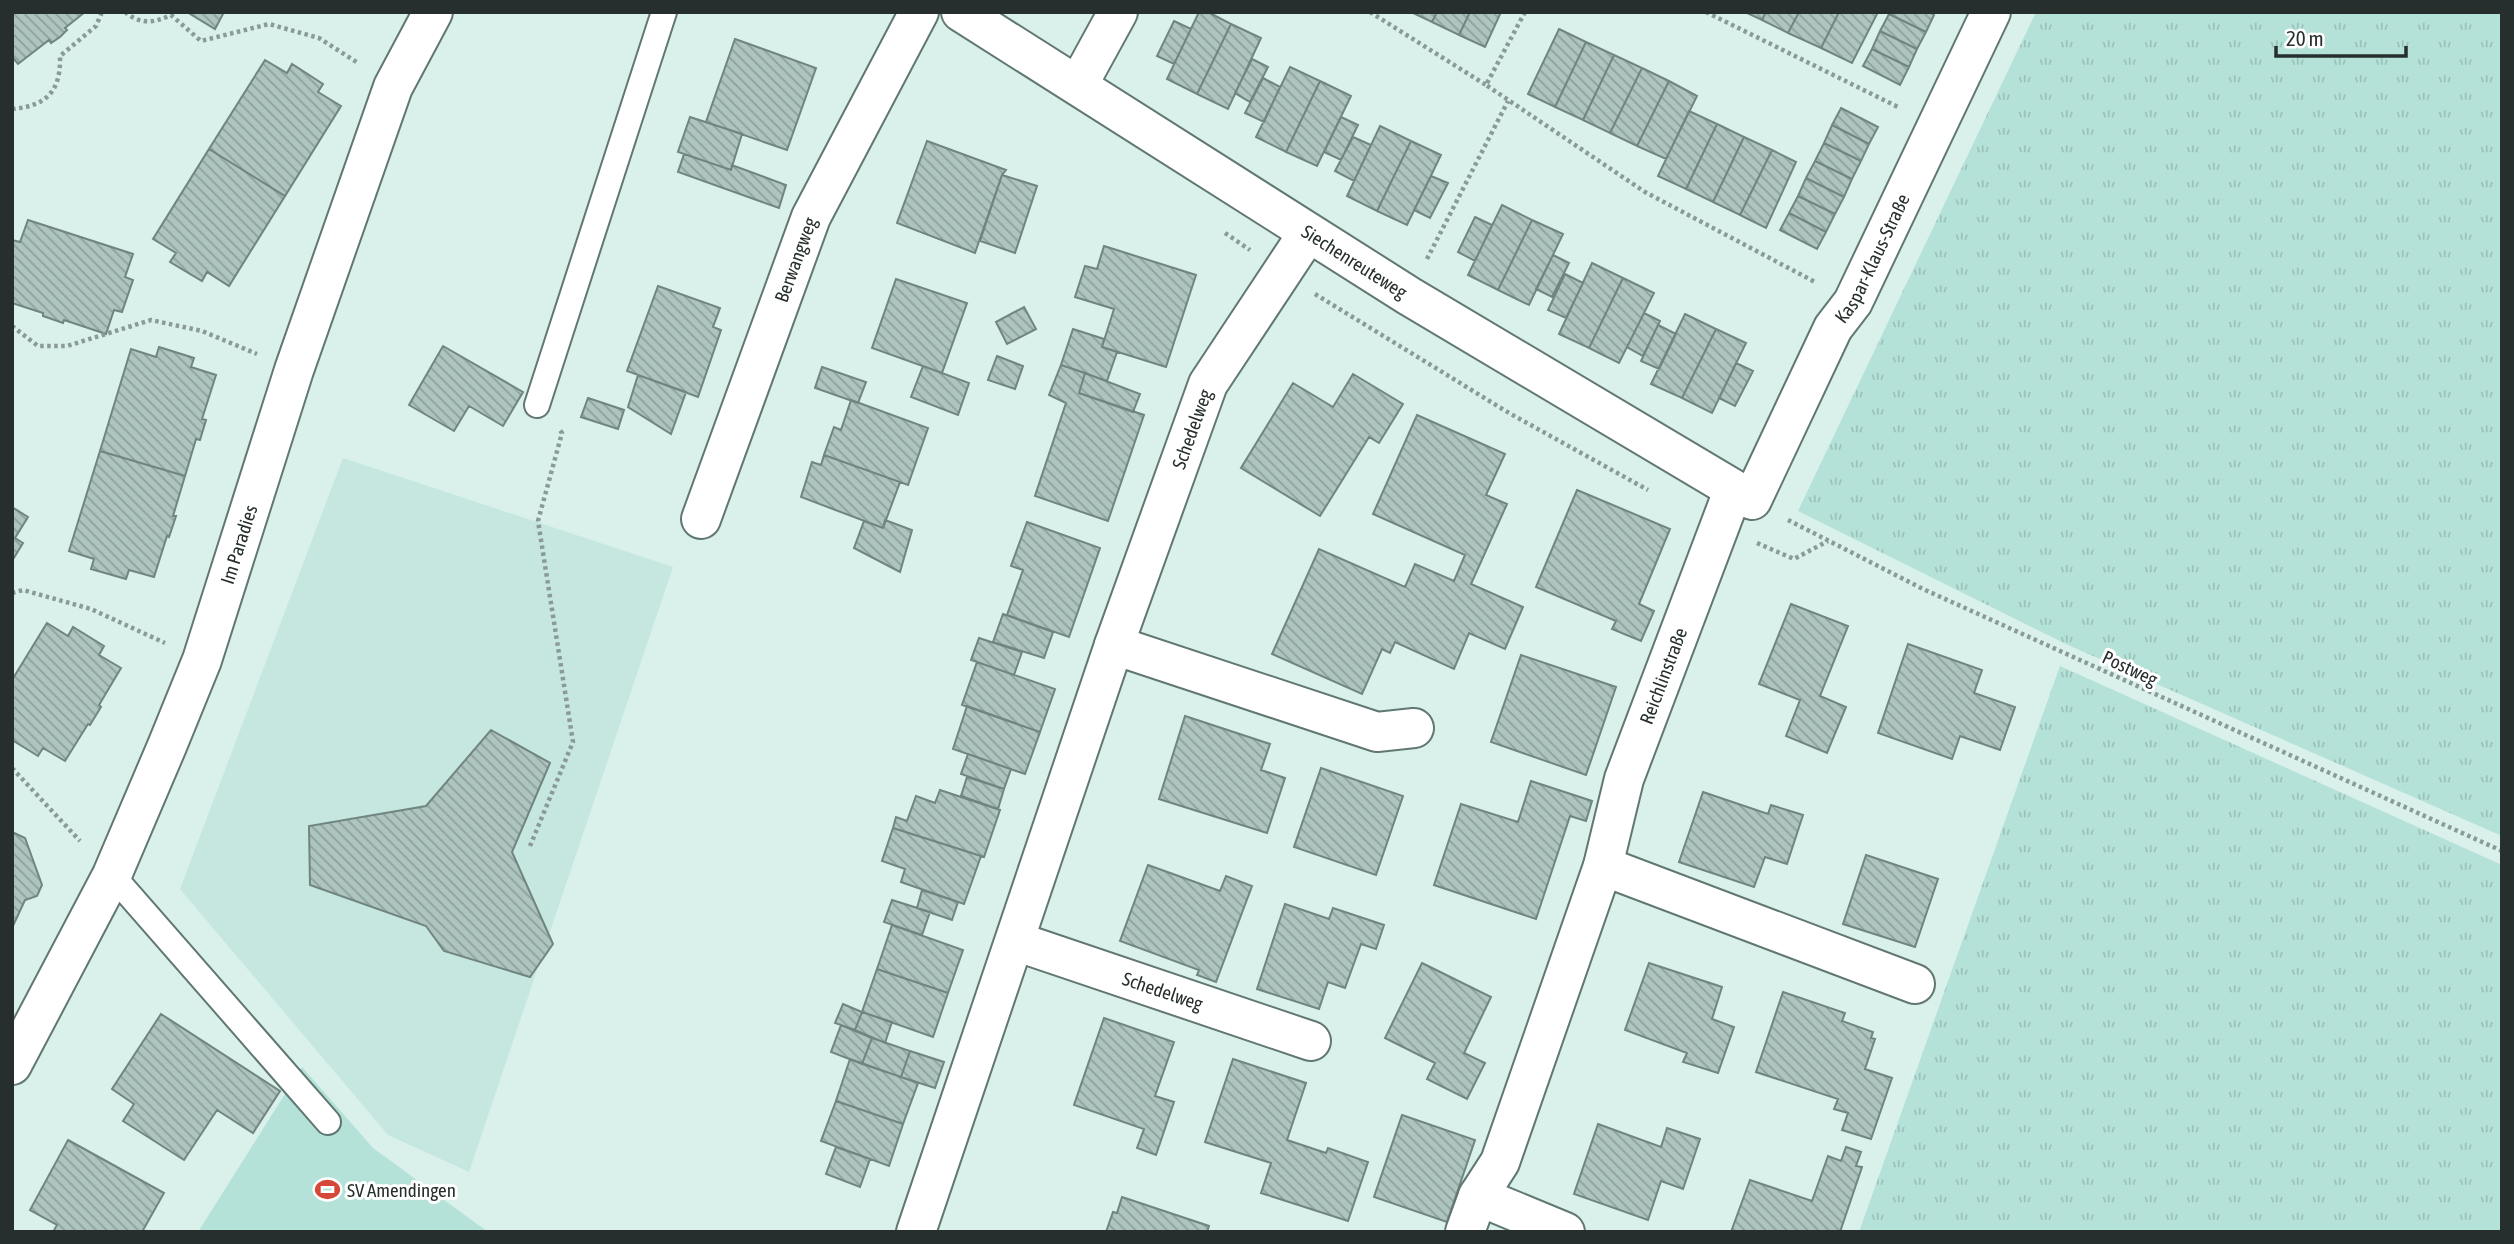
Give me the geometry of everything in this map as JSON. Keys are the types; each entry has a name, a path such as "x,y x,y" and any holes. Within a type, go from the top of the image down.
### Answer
{"street":[{"name":"Im Paradies","path":"12,1065 112,875 202,660 294,370 393,87 433,12"},
{"name":"Berwangweg","path":"701,519 811,218 919,12"},
{"name":"Siechenreuteweg","path":"961,12 1409,296 1742,496"},
{"path":"1078,85 1118,12"},
{"name":"Kaspar-Klaus-Straße","path":"1742,496 1833,327 1853,302 1991,12"},
{"name":"Schedelweg","path":"916,1232 1114,645 1208,384 1308,233"},
{"name":"Reichlinstraße","path":"1465,1232 1478,1196 1500,1162 1603,866 1625,779 1742,496"},
{"path":"1114,645 1377,732 1414,728"},
{"path":"1603,866 1915,984"},
{"name":"Schedelweg","path":"1015,941 1311,1041"},
{"path":"1478,1196 1565,1232"}],"lane":[{"path":"537,405 664,12"},
{"path":"112,875 328,1122"}],"path":[{"path":"12,109 41,103 58,80 60,57 96,26 102,12"},
{"path":"125,12 135,20 157,21 172,15 201,41 270,24 319,38 393,87"},
{"path":"1370,12 1486,85 1645,192 1853,302"},
{"path":"1486,85 1525,12"},
{"path":"1706,12 1937,126"},
{"path":"1409,296 1508,101"},
{"path":"12,326 38,346 67,346 152,320 202,331 294,370"},
{"path":"530,846 573,742 538,521 551,471"},
{"name":"Postweg","path":"1742,496 1923,589 2502,850"},
{"path":"12,593 23,590 91,609 202,660"},
{"path":"12,768 112,875"}],"shaded area":[{"path":"343,458 673,567 469,1172 388,1135 180,889"}],"green space":[{"path":"2036,12 2502,12 2502,836 2068,645 1798,511"},
{"path":"2060,666 2502,865 2502,1232 1859,1232"},
{"name":"SV Amendingen","path":"302,1067 373,1148 488,1232 198,1232"}],"building":[{"path":"12,12 85,12 65,28 67,30 60,37 51,43 49,40 18,64 12,57"},
{"path":"187,12 224,12 215,29"},
{"path":"1199,12 1208,12 1231,24 1197,94 1167,79"},
{"path":"1411,12 1437,12 1432,22"},
{"path":"1437,12 1470,12 1459,35 1432,22"},
{"path":"1470,12 1501,12 1485,47 1459,35"},
{"path":"1745,12 1766,12 1762,20"},
{"path":"1766,12 1799,12 1788,33 1762,20"},
{"path":"1799,12 1839,12 1821,48 1788,33"},
{"path":"1839,12 1878,12 1852,63 1821,48"},
{"path":"1930,12 1934,15 1926,32 1889,14"},
{"path":"1889,14 1926,32 1917,49 1880,31"},
{"path":"1174,21 1191,29 1174,64 1157,56"},
{"path":"1231,24 1261,38 1228,109 1197,94"},
{"path":"1559,29 1586,42 1555,107 1528,94"},
{"path":"1880,31 1917,49 1909,67 1872,49"},
{"path":"735,39 816,68 787,150 706,122"},
{"path":"1586,42 1614,55 1583,120 1555,107"},
{"path":"1872,49 1909,67 1900,85 1863,66"},
{"path":"1614,55 1642,68 1610,133 1583,120"},
{"path":"1252,59 1268,67 1250,102 1235,93"},
{"path":"265,60 287,73 292,64 323,84 318,92 341,106 285,196 209,149"},
{"path":"1290,67 1320,81 1286,152 1256,137"},
{"path":"1642,68 1669,81 1637,146 1610,133"},
{"path":"1263,78 1280,87 1264,122 1245,113"},
{"path":"1320,81 1351,96 1317,166 1286,152"},
{"path":"1669,81 1697,96 1666,159 1637,146"},
{"path":"1841,108 1878,127 1869,144 1832,125"},
{"path":"1689,111 1717,124 1686,189 1658,176"},
{"path":"690,117 742,134 731,170 678,152"},
{"path":"1341,117 1358,125 1341,160 1324,152"},
{"path":"1717,124 1744,137 1713,202 1686,189"},
{"path":"1832,125 1869,144 1861,161 1824,143"},
{"path":"1380,126 1411,141 1377,211 1347,196"},
{"path":"1353,137 1371,145 1354,181 1335,171"},
{"path":"1744,137 1772,150 1740,215 1713,202"},
{"path":"927,141 1006,170 975,253 897,223"},
{"path":"1411,141 1441,155 1407,225 1377,211"},
{"path":"1824,143 1861,161 1852,179 1815,161"},
{"path":"209,149 285,196 229,286 207,272 202,281 170,262 176,253 153,239"},
{"path":"1772,150 1796,162 1766,228 1740,215"},
{"path":"684,154 731,170 732,165 786,185 779,208 678,172"},
{"path":"1815,161 1852,179 1844,197 1806,178"},
{"path":"1002,175 1037,186 1015,253 980,241"},
{"path":"1431,176 1448,183 1430,218 1414,210"},
{"path":"1806,178 1844,197 1835,214 1798,196"},
{"path":"1798,196 1835,214 1826,232 1789,213"},
{"path":"1502,205 1532,220 1498,290 1468,275"},
{"path":"1789,213 1826,232 1817,249 1780,230"},
{"path":"1475,217 1492,225 1475,261 1458,252"},
{"path":"28,220 133,254 125,277 133,280 122,312 114,310 106,334 64,320 63,323 12,303 12,240 20,242"},
{"path":"1532,220 1563,234 1529,305 1498,290"},
{"path":"1104,246 1196,275 1166,367 1102,347 1114,309 1075,297 1085,266 1097,269"},
{"path":"1553,255 1569,263 1552,297 1536,289"},
{"path":"1592,263 1623,278 1589,348 1559,334"},
{"path":"1565,274 1583,283 1566,318 1548,310"},
{"path":"1623,278 1654,293 1619,363 1589,348"},
{"path":"896,279 967,303 942,373 872,348"},
{"path":"658,286 720,308 713,327 721,330 698,397 627,371"},
{"path":"1024,307 1036,329 1007,344 996,322"},
{"path":"1644,313 1660,321 1643,356 1627,347"},
{"path":"1685,314 1716,329 1682,398 1651,384"},
{"path":"1658,325 1676,334 1659,369 1641,361"},
{"path":"1073,329 1104,339 1102,347 1117,352 1107,381 1061,365"},
{"path":"1716,329 1746,343 1712,413 1682,398"},
{"path":"443,346 523,392 503,426 469,406 454,431 409,405"},
{"path":"159,347 194,358 191,367 216,375 202,419 206,420 200,440 196,439 185,476 100,451 131,349 156,357"},
{"path":"997,356 1023,366 1015,389 988,380"},
{"path":"1736,363 1753,371 1735,406 1719,398"},
{"path":"1061,365 1085,373 1079,393 1144,415 1108,521 1035,496 1066,403 1049,395"},
{"path":"923,366 969,383 958,415 911,397"},
{"path":"822,367 866,382 858,403 815,388"},
{"path":"1085,373 1140,394 1133,412 1079,393"},
{"path":"1353,374 1403,404 1379,443 1369,437 1320,516 1241,468 1293,383 1333,407"},
{"path":"638,375 686,392 671,434 628,407"},
{"path":"588,398 624,410 618,429 581,417"},
{"path":"851,400 928,428 908,485 824,455 834,427 841,430"},
{"path":"1417,415 1505,454 1486,495 1507,504 1471,584 1523,607 1505,649 1469,633 1454,669 1395,642 1390,653 1382,649 1362,694 1272,654 1319,549 1405,587 1415,564 1454,581 1465,555 1373,514"},
{"path":"100,451 185,476 173,516 176,516 154,577 129,570 126,579 91,569 94,559 69,551"},
{"path":"824,455 900,482 883,528 801,497 812,462 821,465"},
{"path":"1577,490 1670,529 1639,604 1654,611 1641,641 1612,629 1616,621 1536,587"},
{"path":"12,507 28,517 15,538 23,543 12,561"},
{"path":"885,520 912,530 900,572 854,548 864,521 883,528"},
{"path":"1027,522 1100,548 1069,637 1007,615 1023,570 1011,566"},
{"path":"1791,604 1848,626 1820,696 1846,707 1827,753 1786,736 1800,700 1759,684"},
{"path":"1003,614 1053,632 1044,658 993,642"},
{"path":"47,623 68,636 73,627 104,646 99,655 121,668 99,705 101,707 65,761 43,748 38,756 12,740 12,680"},
{"path":"979,638 1022,652 1014,675 971,660"},
{"path":"1908,644 1982,670 1974,693 2015,707 2000,750 1960,736 1952,759 1878,733"},
{"path":"1521,655 1616,687 1586,775 1491,742"},
{"path":"977,662 1055,689 1040,732 962,705"},
{"path":"967,706 1040,732 1025,774 953,749"},
{"path":"1185,716 1270,744 1261,770 1285,778 1267,833 1159,799"},
{"path":"491,730 550,763 512,852 553,944 530,977 444,951 426,926 310,885 309,826 426,806"},
{"path":"968,754 1011,769 1004,789 961,774"},
{"path":"1321,768 1403,796 1376,875 1294,847"},
{"path":"967,777 1004,789 998,809 961,796"},
{"path":"1531,781 1592,801 1586,821 1570,816 1536,919 1434,885 1461,804 1518,822"},
{"path":"940,790 1000,810 984,857 893,828 896,817 907,821 916,796 935,803"},
{"path":"1703,792 1768,814 1771,805 1803,815 1787,864 1765,857 1754,887 1679,862"},
{"path":"893,828 981,856 964,904 901,882 905,869 882,861"},
{"path":"12,832 25,838 42,885 37,896 25,900 12,928"},
{"path":"1866,855 1938,879 1915,947 1843,924"},
{"path":"1148,865 1220,891 1226,876 1252,886 1216,982 1197,975 1199,970 1120,941"},
{"path":"922,890 958,902 952,920 917,908"},
{"path":"892,900 930,912 922,935 884,922"},
{"path":"1285,904 1329,919 1333,908 1384,925 1376,949 1361,944 1345,988 1328,982 1319,1009 1257,989"},
{"path":"892,925 963,950 948,993 877,969"},
{"path":"1422,963 1491,997 1464,1053 1485,1063 1467,1099 1427,1079 1435,1063 1385,1038"},
{"path":"1649,963 1722,987 1712,1019 1734,1027 1718,1073 1683,1062 1687,1053 1625,1030"},
{"path":"877,969 948,993 933,1037 862,1012"},
{"path":"1783,992 1845,1013 1842,1021 1873,1032 1871,1038 1875,1039 1865,1069 1892,1078 1871,1139 1842,1130 1848,1113 1834,1109 1838,1099 1756,1072"},
{"path":"843,1004 862,1012 855,1030 835,1023"},
{"path":"862,1012 892,1022 885,1043 855,1030"},
{"path":"161,1014 280,1091 253,1133 217,1110 184,1160 123,1121 134,1104 112,1089"},
{"path":"1104,1018 1174,1042 1155,1096 1174,1102 1156,1155 1137,1148 1144,1129 1074,1105"},
{"path":"841,1025 872,1038 862,1064 831,1052"},
{"path":"872,1038 910,1051 901,1077 862,1064"},
{"path":"910,1051 944,1062 935,1088 901,1077"},
{"path":"850,1059 918,1083 903,1124 836,1101"},
{"path":"1233,1059 1306,1083 1287,1140 1326,1153 1328,1148 1368,1162 1348,1221 1261,1193 1271,1163 1205,1142"},
{"path":"836,1101 903,1124 889,1166 821,1141"},
{"path":"1402,1115 1475,1140 1447,1222 1374,1197"},
{"path":"1598,1124 1661,1147 1667,1128 1700,1139 1683,1189 1661,1181 1648,1220 1574,1194"},
{"path":"68,1140 164,1193 142,1232 53,1232 57,1225 30,1210"},
{"path":"836,1147 870,1159 860,1187 826,1174"},
{"path":"1846,1147 1861,1152 1856,1166 1862,1167 1840,1232 1731,1232 1750,1180 1812,1201 1828,1156 1841,1161"},
{"path":"1122,1197 1209,1226 1207,1232 1106,1232 1113,1212 1117,1213"}],"place":[{"name":"SV Amendingen","path":"327,1190"}]}
